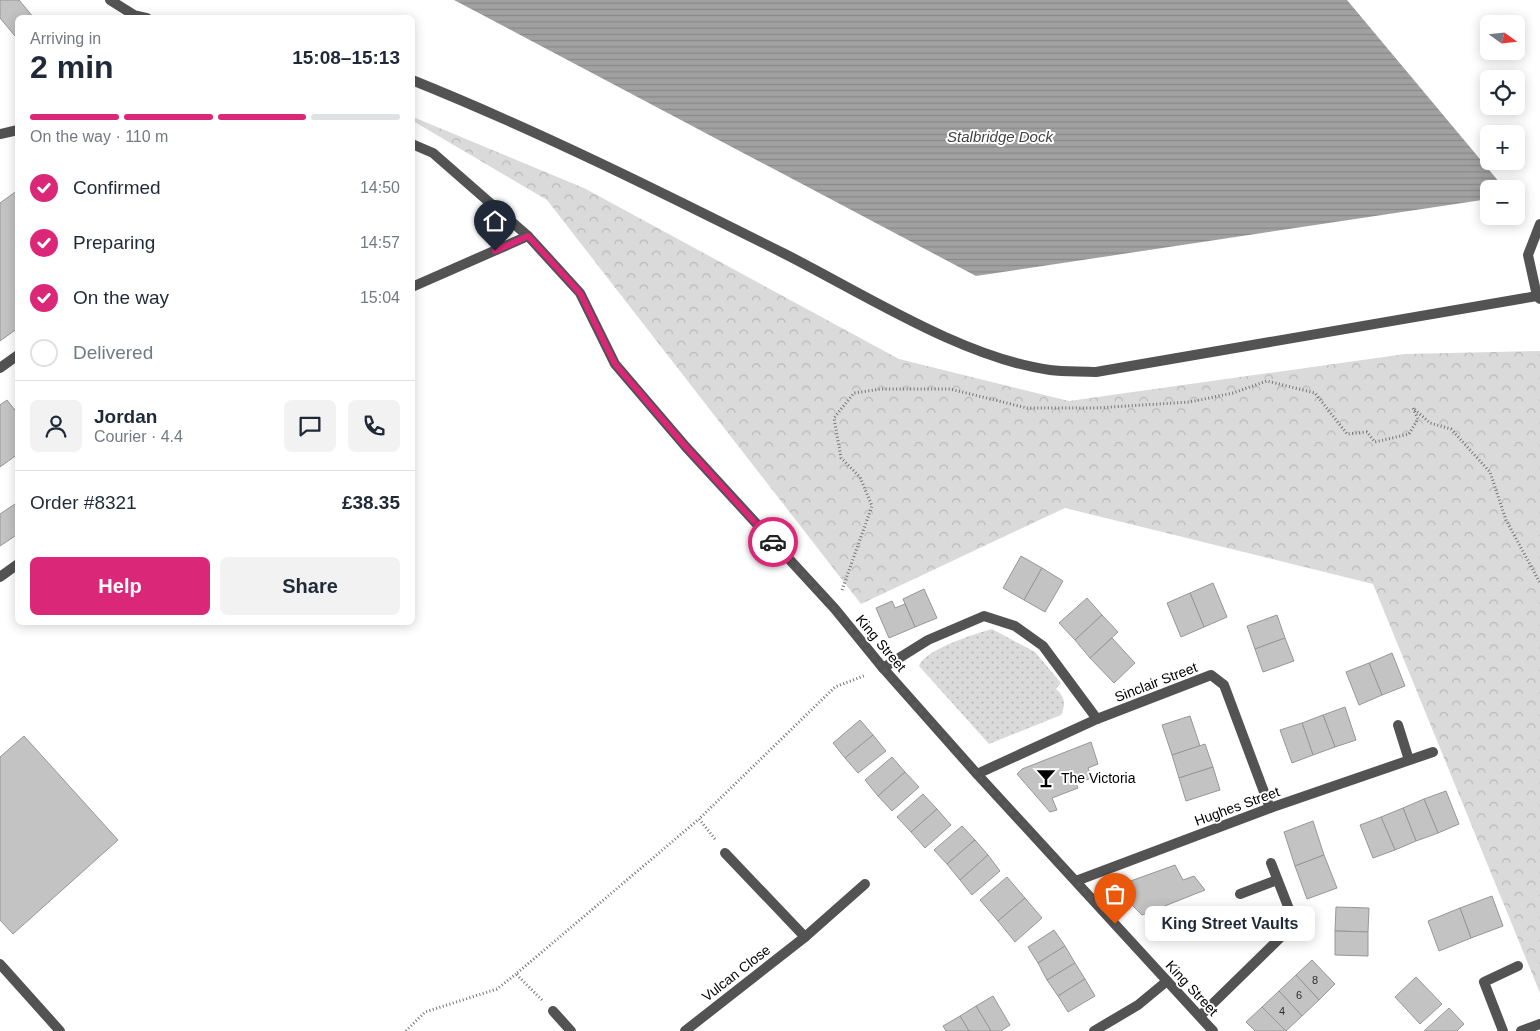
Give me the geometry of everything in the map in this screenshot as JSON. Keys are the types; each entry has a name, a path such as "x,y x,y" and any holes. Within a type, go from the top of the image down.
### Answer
{"street":[{"path":"110,0 134,15"},
{"path":"415,81 496,114 785,254 944,336 998,357 1050,370 1096,372 1538,298 1528,255 1540,224"},
{"path":"0,134 15,131"},
{"name":"King Street","path":"415,145 433,153 528,236 580,293 615,364 686,447 835,609 882,668 977,774 1213,1031"},
{"path":"415,286 528,236"},
{"path":"0,368 15,357"},
{"path":"0,577 15,566"},
{"path":"882,668 928,640 984,616 1015,626 1043,646 1097,719"},
{"name":"Sinclair Street","path":"977,774 1097,719 1211,675 1224,685 1270,808"},
{"path":"1398,725 1409,760"},
{"name":"Hughes Street","path":"1076,882 1270,808 1433,752"},
{"path":"725,853 805,937"},
{"path":"1200,1016 1282,936 1289,910 1271,863"},
{"path":"1240,894 1277,880"},
{"name":"Vulcan Close","path":"685,1031 805,937 865,884"},
{"path":"0,964 60,1031"},
{"path":"1503,1031 1484,982 1518,966"},
{"path":"1094,1031 1138,1005 1167,982"},
{"path":"553,1011 571,1031"},
{"path":"1520,1031 1540,1024"}],"path":[{"path":"835,609 872,506 860,477 841,458 834,418 854,393 880,389 950,389 1027,408 1096,408 1190,402 1233,393 1267,382 1315,393 1347,434 1367,432 1375,442 1409,434 1418,419 1413,408 1430,423 1451,429 1490,472 1506,520 1540,583"},
{"path":"406,1031 425,1012 497,989 699,819 835,686 882,668"},
{"path":"699,819 725,853"},
{"path":"516,974 553,1011"}],"green space":[{"path":"415,118 584,188 899,359 1069,401 1405,354 1540,351 1540,993 1373,584 1065,508 861,604 547,200 415,122"},
{"path":"992,629 1035,652 1061,683 1056,689 1063,698 1064,707 1061,715 989,744 919,666 923,660 940,648"}],"water":[{"name":"Stalbridge Dock","path":"454,0 1347,0 1480,159 1480,170 1489,170 1497,180 1480,180 1480,200 976,276"}],"building":[{"path":"0,0 19,0 32,15 15,15 15,36 0,18"},
{"path":"15,192 15,330 0,341 0,203"},
{"path":"7,400 15,410 15,456 0,467 0,405"},
{"path":"15,504 15,536 0,546 0,514"},
{"path":"1021,556 1042,568 1024,600 1003,588"},
{"path":"1042,568 1063,581 1045,612 1024,600"},
{"path":"1213,583 1227,617 1204,627 1190,593"},
{"path":"924,589 937,618 915,627 903,599"},
{"path":"1190,593 1204,627 1181,637 1167,603"},
{"path":"1087,598 1102,615 1075,640 1059,623"},
{"path":"892,601 895,608 905,604 915,627 889,638 876,608"},
{"path":"1102,615 1118,632 1090,658 1075,640"},
{"path":"1277,615 1285,638 1255,649 1247,626"},
{"path":"1112,638 1135,663 1114,683 1090,658"},
{"path":"1285,638 1294,661 1263,672 1255,649"},
{"path":"1392,653 1405,686 1382,695 1369,663"},
{"path":"1369,663 1382,695 1359,705 1346,672"},
{"path":"1345,707 1356,740 1335,747 1323,715"},
{"path":"1323,715 1335,747 1313,755 1302,723"},
{"path":"1190,716 1200,746 1172,755 1162,725"},
{"path":"860,720 873,735 845,758 833,743"},
{"path":"1302,723 1313,755 1292,763 1280,730"},
{"path":"873,735 886,751 858,773 845,758"},
{"path":"24,736 118,840 13,934 0,920 0,757"},
{"path":"1091,742 1098,764 1088,768 1092,778 1076,783 1078,788 1052,798 1057,810 1050,812 1017,774 1022,769"},
{"path":"1205,744 1213,767 1179,778 1172,755"},
{"path":"892,757 905,772 878,796 865,780"},
{"path":"1213,767 1220,790 1186,801 1179,778"},
{"path":"905,772 919,787 892,811 878,796"},
{"path":"1446,791 1459,824 1438,833 1424,799"},
{"path":"923,794 937,809 911,832 897,817"},
{"path":"1424,799 1438,833 1416,841 1403,808"},
{"path":"1403,808 1416,841 1395,850 1381,817"},
{"path":"937,809 951,825 925,848 911,832"},
{"path":"1381,817 1395,850 1373,858 1360,825"},
{"path":"1313,821 1324,855 1295,866 1284,832"},
{"path":"962,826 975,840 947,864 934,850"},
{"path":"975,840 988,855 960,880 947,864"},
{"path":"988,855 1000,871 972,895 960,880"},
{"path":"1324,855 1337,888 1307,899 1295,866"},
{"path":"1175,865 1183,880 1194,876 1205,890 1142,915 1114,887"},
{"path":"1007,877 1025,898 998,921 980,900"},
{"path":"1492,896 1503,926 1471,938 1460,908"},
{"path":"1025,898 1042,918 1015,942 998,921"},
{"path":"1336,907 1369,908 1368,932 1335,931"},
{"path":"1460,908 1471,938 1439,951 1428,921"},
{"path":"1054,930 1065,946 1038,963 1028,947"},
{"path":"1335,931 1368,932 1368,956 1335,955"},
{"path":"1065,946 1075,963 1047,980 1038,963"},
{"path":"1312,960 1335,984 1319,1000 1296,975"},
{"path":"1075,963 1085,979 1058,996 1047,980"},
{"path":"1296,975 1319,1000 1302,1016 1279,991"},
{"path":"1416,977 1442,1004 1420,1024 1395,997"},
{"path":"1085,979 1095,996 1068,1012 1058,996"},
{"path":"1279,991 1302,1016 1286,1031 1262,1007"},
{"path":"993,996 1010,1025 1001,1031 991,1031 976,1006"},
{"path":"976,1006 991,1031 969,1031 960,1016"},
{"path":"1262,1007 1286,1031 1255,1031 1246,1022"},
{"path":"1449,1008 1464,1024 1457,1031 1424,1031"},
{"path":"960,1016 969,1031 946,1031 943,1026"}],"way so far":[{"path":"773,542 835,609 882,668 965,761 1115,924"}],"place":[{"name":"The Victoria","path":"1046,778"},
{"name":"King Street Vaults","path":"1115,924"}],"route":[{"path":"495,251 528,236 580,293 615,364 686,447 773,542"}]}
